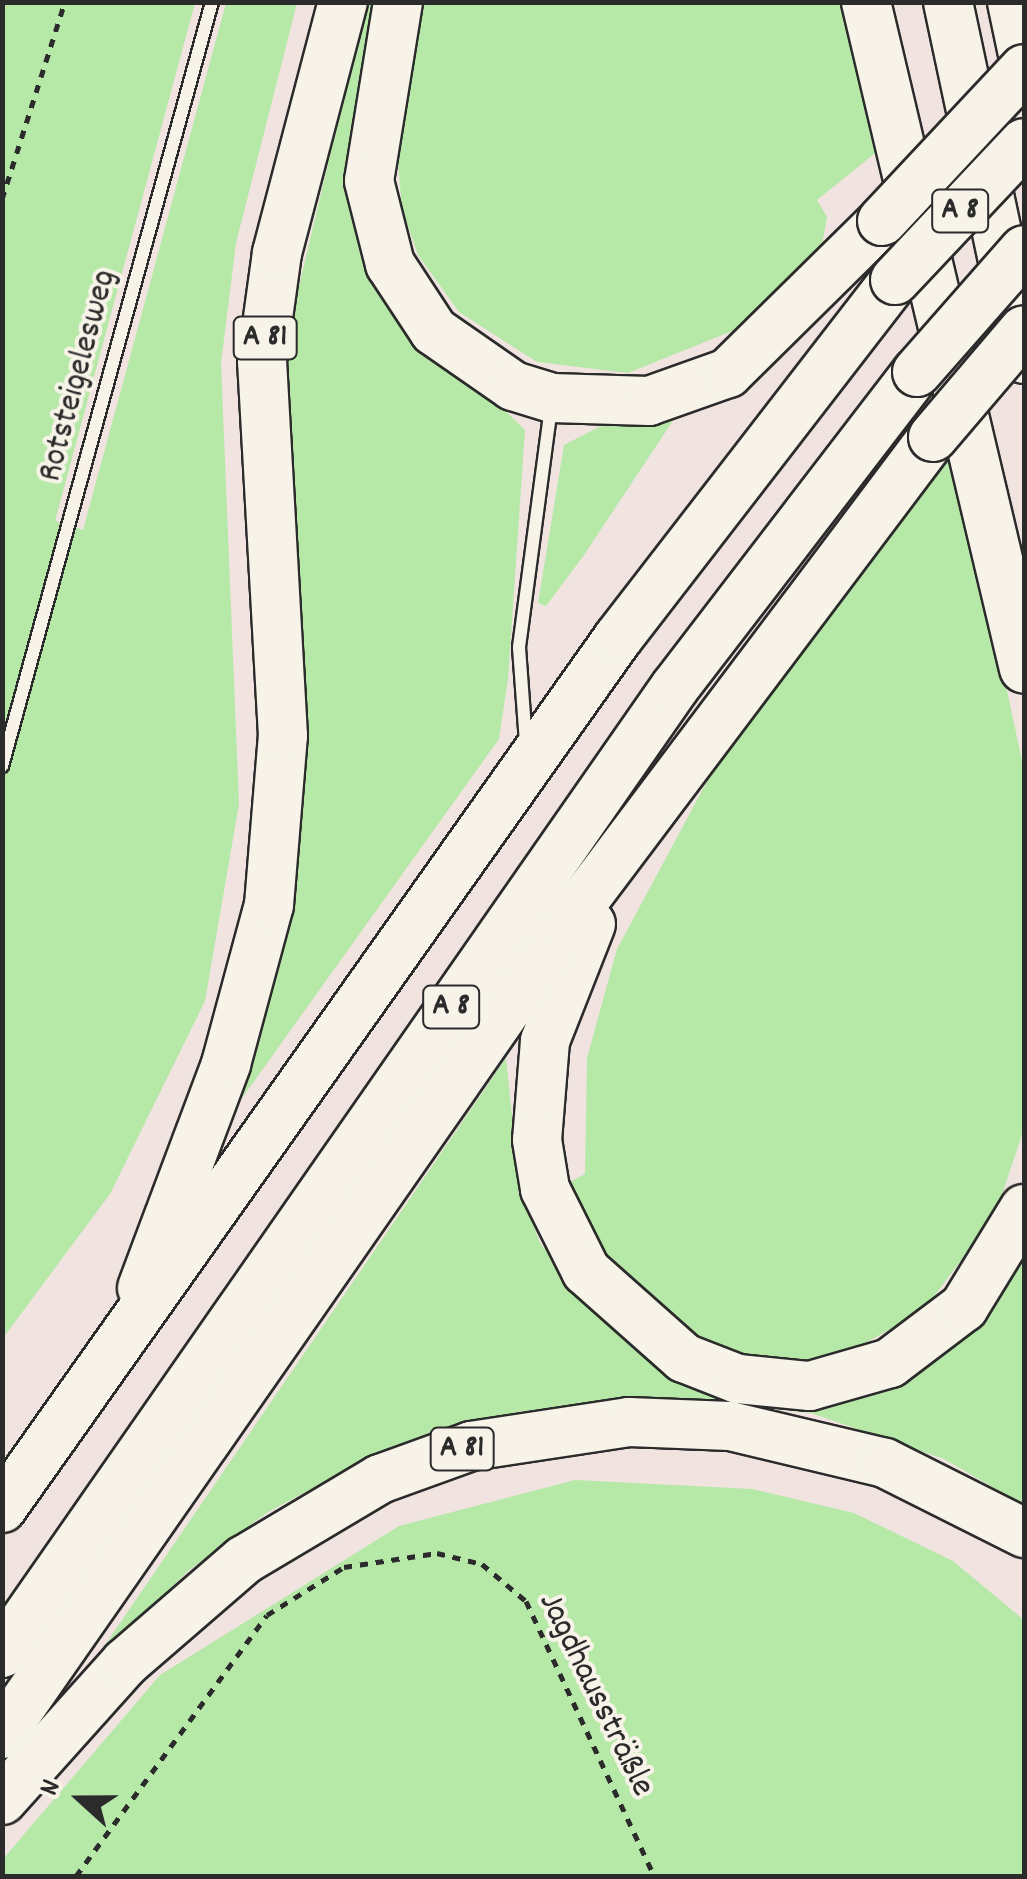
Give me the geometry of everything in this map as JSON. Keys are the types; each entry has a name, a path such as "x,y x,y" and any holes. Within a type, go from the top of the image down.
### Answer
{"highway":[{"path":"325,2 326,62"},
{"name":"A 81","path":"134,1320 162,1214 232,1046 269,904 283,736 262,361 277,253 342,2"},
{"path":"398,2 369,182 390,264 434,331 462,355 552,398 649,401 728,373 882,221 1024,69"},
{"path":"866,2 1024,669"},
{"path":"948,2 1024,359"},
{"path":"1012,2 1024,59"},
{"name":"A 8","path":"2,1508 774,426 895,280 1024,143"},
{"name":"A 8","path":"2,1653 675,687 916,372 1024,250"},
{"path":"2,1734 812,586 1024,330"},
{"path":"631,840 570,968 538,1092 545,1189 564,1237 613,1303 684,1358 738,1380 810,1386 853,1377 924,1342 964,1306 1024,1209"},
{"name":"A 81","path":"2,1800 125,1663 244,1560 380,1479 472,1446 576,1426 730,1426 885,1463 1024,1533"}],"lane":[{"name":"Rotsteigelesweg","path":"2,766 212,2"},
{"path":"528,766 519,648 552,398"}],"path":[{"path":"2,199 65,2"},
{"name":"Jagdhaussträßle","path":"76,1876 267,1615 344,1567 437,1553 482,1564 526,1601 654,1876"}],"green space":[{"path":"3,3 195,3 55,521 83,530 226,3 297,3 236,243 221,363 239,804 205,1001 110,1194 3,1338"},
{"path":"366,3 376,3 351,176 489,395 525,430 508,679 499,739 240,1101 299,860 287,337"},
{"path":"425,3 855,3 884,146 817,200 827,217 821,251 737,329 628,373 537,362 459,312 418,255 402,209 396,140"},
{"path":"676,416 584,555 546,606 538,603 564,445 599,427"},
{"path":"955,447 1024,770 1024,1129 995,1215 923,1311 840,1357 768,1362 699,1340 605,1261 564,1185 585,1174 587,1058 617,949 740,720"},
{"path":"506,1058 519,1185 540,1243 594,1310 665,1365 791,1402 1024,1243 1024,1505 944,1459 811,1413 661,1398 516,1412 372,1457 268,1512 188,1571 92,1664"},
{"path":"575,1480 752,1489 854,1513 953,1561 1024,1620 1024,1876 3,1876 3,1859 160,1675 399,1526"}]}
